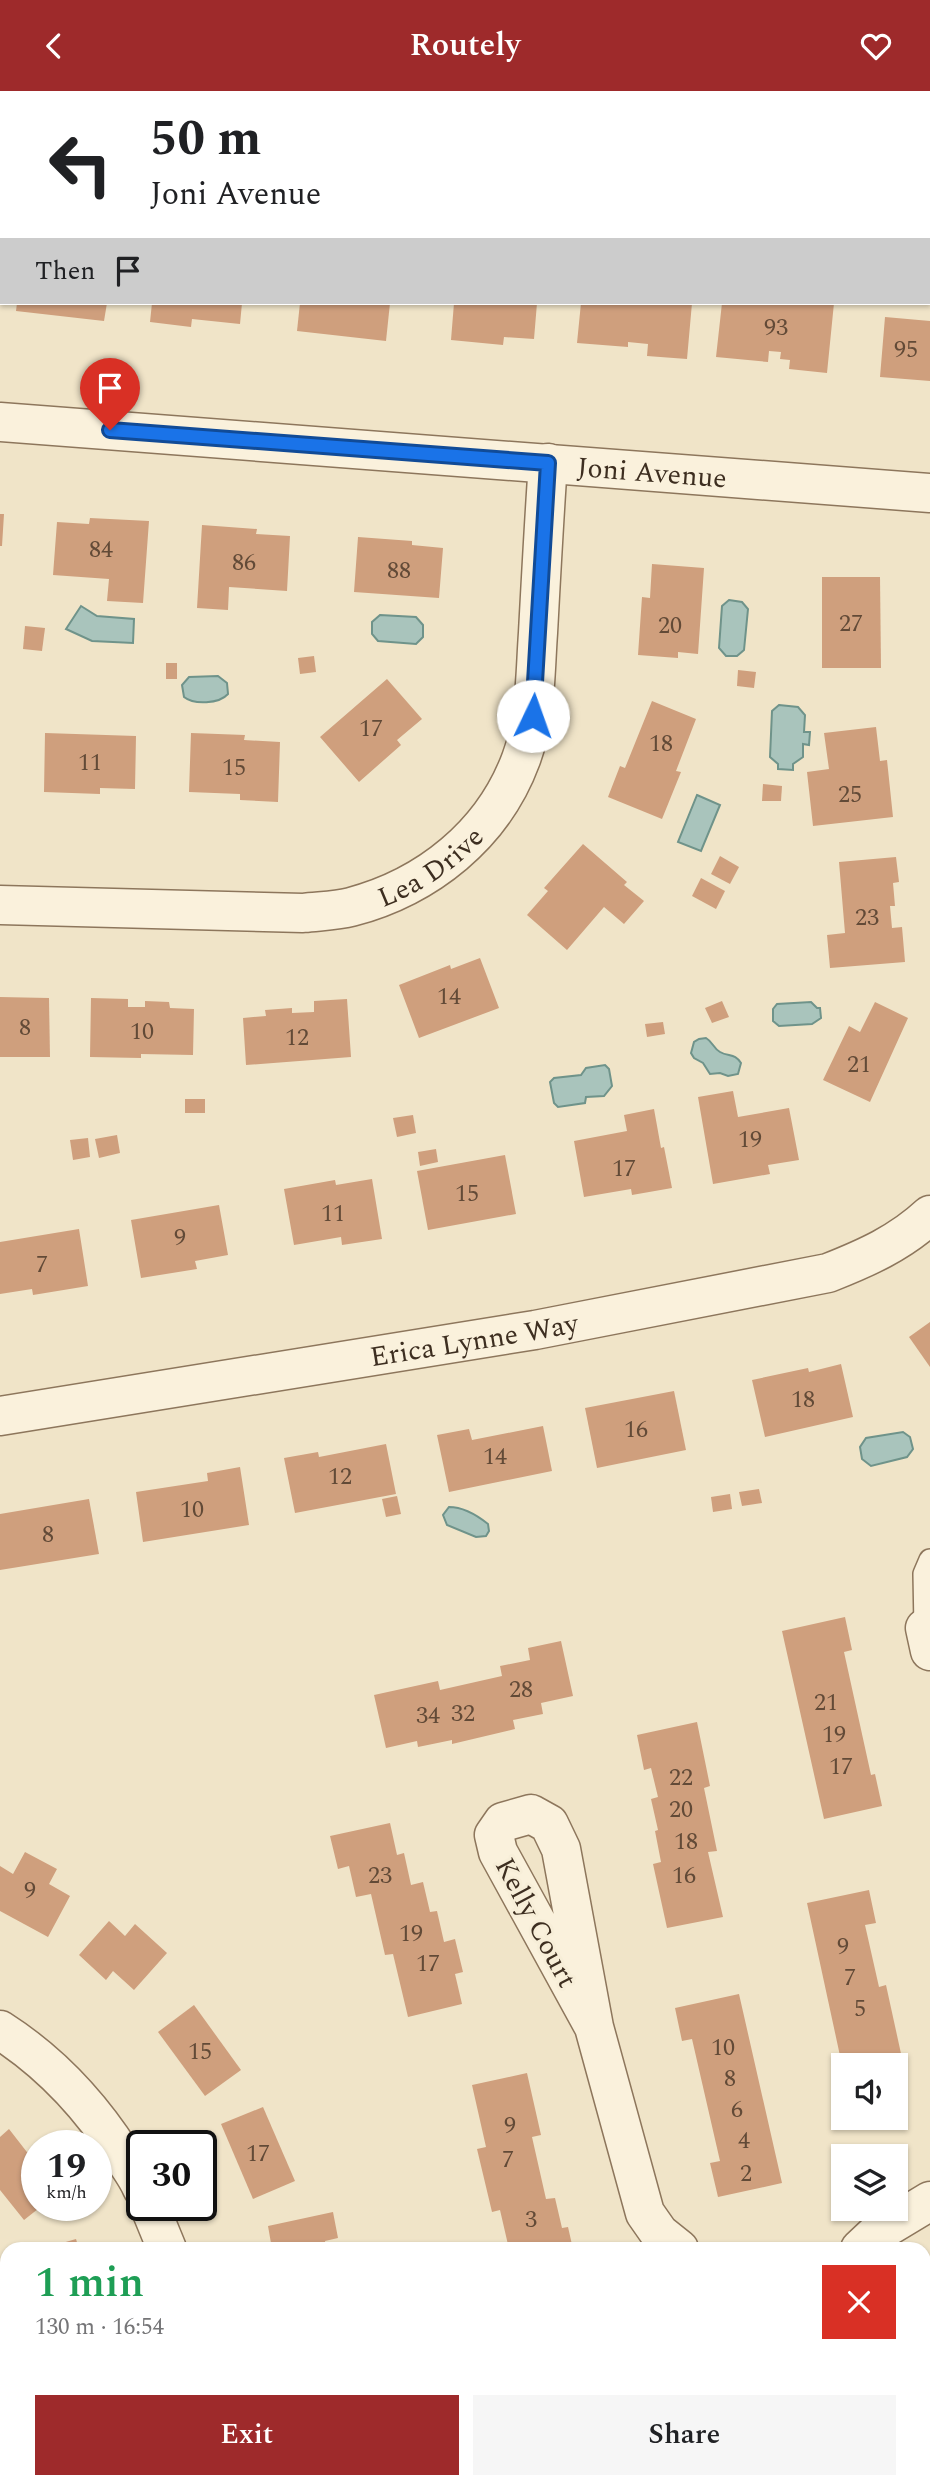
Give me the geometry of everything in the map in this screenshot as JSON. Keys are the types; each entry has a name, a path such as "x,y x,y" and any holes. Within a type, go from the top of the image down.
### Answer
{"street":[{"name":"Joni Avenue","path":"0,422 930,493"},
{"name":"Lea Drive","path":"0,905 303,913 348,908 392,894 435,870 470,840 498,804 521,760 533,716 548,463"},
{"name":"Erica Lynne Way","path":"0,1416 535,1330 828,1273 872,1256 913,1231 930,1215"},
{"name":"Kelly Court","path":"594,2027 498,1852 494,1835 503,1822 531,1814 549,1824 561,1849 594,2027 645,2213 659,2233 671,2242"},
{"path":"0,2030 21,2044 65,2082 103,2126 126,2163"},
{"path":"867,2242 877,2233 930,2201"},
{"path":"156,2221 164,2242"}],"lane":[{"path":"927,1640 924,1574 930,1560"}],"water":[{"path":"729,600 742,602 748,609 744,650 737,656 726,656 719,648 722,606"},
{"path":"81,606 97,616 134,619 133,643 92,641 66,629"},
{"path":"380,615 416,617 423,625 423,637 416,644 378,641 372,634 372,622"},
{"path":"218,676 227,683 228,694 224,697 200,702 184,697 182,685 189,677"},
{"path":"779,705 798,707 805,715 804,732 810,732 809,745 803,744 803,757 793,764 793,770 778,769 778,764 770,757 772,711"},
{"path":"697,795 720,805 701,851 678,842"},
{"path":"811,1002 820,1008 821,1018 812,1024 779,1026 773,1021 773,1009 777,1004"},
{"path":"706,1038 720,1052 739,1060 741,1063 738,1074 710,1074 703,1063 694,1058 691,1053 694,1042"},
{"path":"605,1065 609,1069 612,1086 604,1096 586,1097 585,1103 558,1107 554,1103 550,1082 554,1078 581,1075 586,1068"},
{"path":"903,1432 910,1437 913,1449 907,1457 871,1466 862,1459 860,1447 866,1438"},
{"path":"449,1507 470,1513 488,1524 489,1531 486,1536 476,1537 447,1525 443,1515"}],"building":[{"path":"17,305 107,305 104,321 16,311"},
{"path":"152,305 242,305 240,324 192,319 191,327 150,322"},
{"path":"300,305 390,305 386,341 297,331"},
{"path":"454,305 537,305 534,339 504,337 503,345 451,340"},
{"path":"581,305 692,305 687,359 647,356 648,344 628,342 628,347 577,343"},
{"path":"722,305 834,305 827,373 789,369 790,360 780,359 781,352 769,351 768,362 716,357"},
{"path":"885,317 930,321 930,381 880,377"},
{"path":"0,514 4,514 2,546 0,546"},
{"path":"90,518 149,521 143,603 107,601 109,579 53,575 57,522 89,524"},
{"path":"202,525 257,529 256,534 290,536 287,591 229,587 228,610 197,608"},
{"path":"358,537 412,541 412,545 443,548 439,598 354,592"},
{"path":"652,564 704,568 698,654 678,652 678,658 638,655 642,597 650,598"},
{"path":"822,577 880,577 881,668 822,668"},
{"path":"25,626 45,628 42,651 23,649"},
{"path":"314,656 316,672 300,674 298,658"},
{"path":"166,663 177,663 177,679 166,679"},
{"path":"738,670 756,672 754,688 737,686"},
{"path":"387,679 422,719 397,740 401,745 359,782 320,737"},
{"path":"652,701 696,719 676,771 681,772 662,819 608,797 620,766 625,768"},
{"path":"876,727 880,761 887,760 893,817 813,826 807,772 829,769 824,733"},
{"path":"45,733 136,736 135,789 100,788 100,794 44,792"},
{"path":"191,733 245,735 244,740 280,742 278,802 240,800 240,794 189,792"},
{"path":"763,784 782,786 781,801 762,801"},
{"path":"583,844 627,882 624,885 644,901 624,924 604,907 567,950 527,915 548,891 544,888"},
{"path":"720,856 739,867 730,884 711,874"},
{"path":"896,857 899,882 893,883 895,906 890,906 892,928 902,927 905,962 830,968 827,935 845,933 839,862"},
{"path":"701,878 725,891 716,909 692,896"},
{"path":"480,958 499,1008 419,1038 399,985 450,965 451,969"},
{"path":"0,997 49,998 50,1057 0,1057"},
{"path":"91,998 128,999 128,1007 145,1007 145,1001 169,1002 170,1008 194,1009 193,1055 90,1057"},
{"path":"347,999 351,1057 246,1065 243,1018 266,1016 265,1010 292,1008 292,1013 314,1012 314,1001"},
{"path":"722,1001 729,1017 712,1023 705,1008"},
{"path":"875,1002 908,1018 870,1102 823,1080 849,1026 860,1032"},
{"path":"663,1022 665,1034 647,1037 645,1024"},
{"path":"733,1091 738,1117 789,1108 799,1160 768,1165 770,1174 713,1184 698,1097"},
{"path":"185,1099 205,1099 205,1113 185,1113"},
{"path":"654,1109 672,1188 632,1195 631,1189 584,1197 574,1141 627,1131 624,1115"},
{"path":"413,1115 416,1133 397,1137 393,1118"},
{"path":"117,1135 120,1153 99,1158 95,1139"},
{"path":"88,1138 90,1157 73,1160 70,1140"},
{"path":"436,1149 438,1162 420,1166 418,1152"},
{"path":"505,1155 516,1214 428,1230 417,1171"},
{"path":"372,1179 382,1239 342,1245 341,1237 294,1245 284,1189 335,1180 336,1185"},
{"path":"219,1205 228,1255 195,1261 197,1269 141,1278 131,1220"},
{"path":"79,1229 88,1286 33,1295 32,1289 0,1294 0,1242"},
{"path":"930,1322 930,1367 909,1337"},
{"path":"841,1364 853,1417 765,1437 752,1380 808,1368 809,1372"},
{"path":"674,1391 686,1450 597,1468 585,1408"},
{"path":"543,1426 552,1471 449,1492 437,1435 469,1429 472,1440"},
{"path":"386,1444 396,1494 295,1513 284,1458 318,1452 319,1457"},
{"path":"240,1467 249,1525 143,1542 136,1492 208,1481 207,1473"},
{"path":"759,1489 762,1503 742,1506 739,1492"},
{"path":"730,1494 732,1509 713,1512 711,1497"},
{"path":"397,1496 401,1514 386,1517 382,1499"},
{"path":"89,1499 99,1554 0,1570 0,1514"},
{"path":"845,1617 852,1650 844,1652 871,1775 875,1774 882,1806 824,1819 782,1631"},
{"path":"561,1641 573,1696 541,1703 543,1714 513,1720 515,1729 452,1744 452,1740 418,1747 417,1741 386,1748 374,1695 438,1681 440,1690 502,1676 500,1666 530,1660 528,1648"},
{"path":"697,1722 710,1786 704,1788 717,1851 708,1852 723,1917 667,1928 653,1864 661,1862 651,1799 658,1797 651,1768 644,1770 637,1735"},
{"path":"390,1823 397,1855 404,1853 411,1885 423,1882 430,1912 437,1911 444,1942 455,1939 463,1972 455,1974 462,2004 408,2017 393,1954 385,1955 371,1894 356,1897 349,1866 338,1869 330,1836"},
{"path":"25,1852 57,1869 49,1884 70,1896 48,1937 0,1911 0,1866 13,1874"},
{"path":"869,1890 876,1923 865,1925 879,1987 886,1985 901,2053 839,2053 807,1903"},
{"path":"109,1921 125,1936 135,1924 167,1953 134,1990 113,1971 106,1980 79,1955"},
{"path":"739,1994 782,2183 718,2197 710,2163 720,2161 692,2039 682,2041 675,2008"},
{"path":"194,2005 241,2070 205,2096 158,2032"},
{"path":"527,2073 541,2135 532,2137 546,2199 555,2198 562,2228 568,2227 571,2242 507,2242 500,2210 492,2212 477,2149 486,2147 472,2085"},
{"path":"263,2107 295,2181 253,2199 221,2124"},
{"path":"9,2129 21,2144 21,2216 0,2190 0,2137"},
{"path":"333,2212 338,2238 325,2242 271,2242 268,2226"}],"route":[{"path":"110,430 548,463 533,716"}]}
